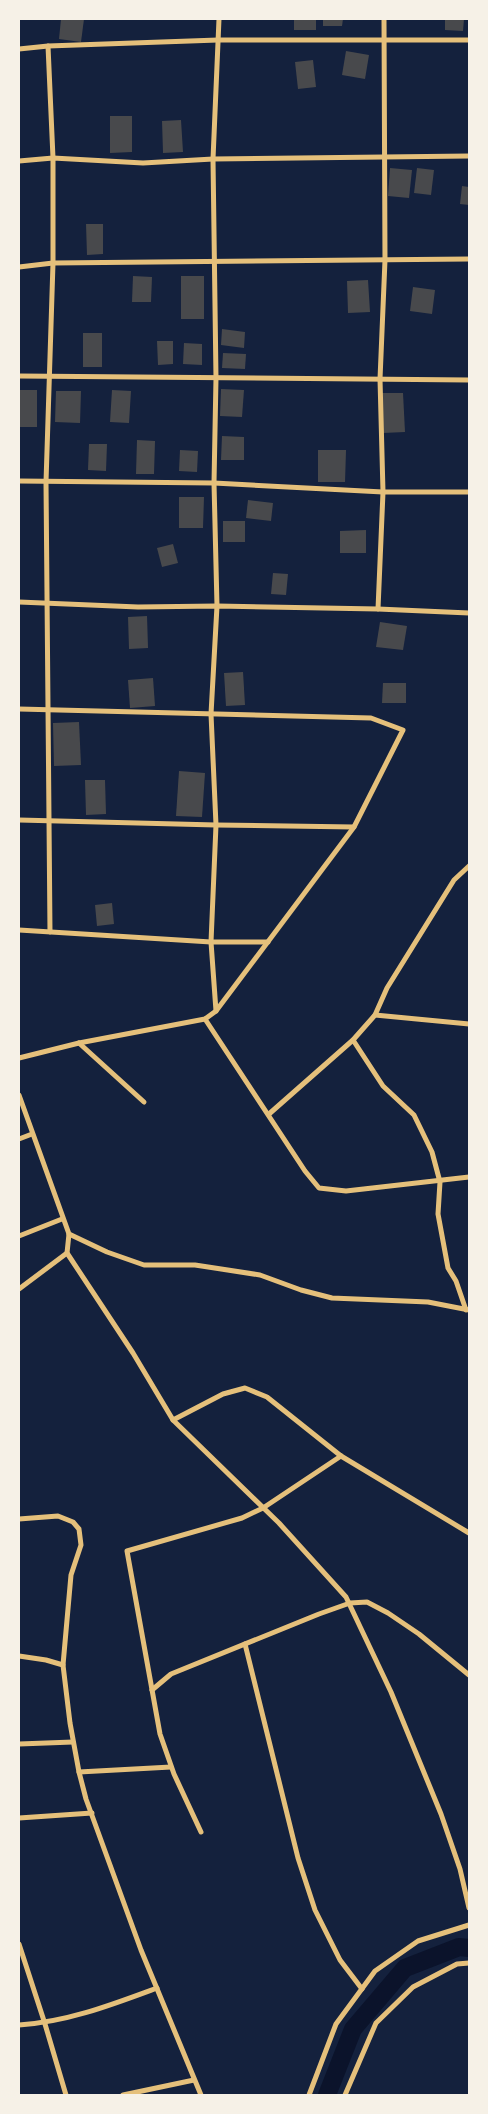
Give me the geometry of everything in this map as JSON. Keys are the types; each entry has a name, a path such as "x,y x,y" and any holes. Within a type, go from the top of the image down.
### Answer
{"street":[{"path":"216,1011 211,942 216,825 211,714 217,606 214,483 216,378 213,159 219,19"},
{"path":"378,609 383,492 380,379 386,260 384,19"},
{"path":"19,49 48,46 218,40 469,40"},
{"path":"48,46 53,158 53,263 46,482 50,932"},
{"path":"19,161 53,158 143,162 213,159 469,156"},
{"path":"19,267 53,263 469,259"},
{"path":"19,376 469,380"},
{"path":"19,481 214,483 383,492 469,492"},
{"path":"19,602 138,607 217,606 469,613"},
{"path":"19,709 371,718 403,730 354,826 216,1011 205,1019 78,1043 19,1058"},
{"path":"19,820 354,826"},
{"path":"269,1114 353,1040 375,1015 387,988 454,880 469,866"},
{"path":"19,930 211,942 268,942"},
{"path":"375,1015 469,1024"},
{"path":"205,1019 318,1188 346,1191 440,1182 469,1177"},
{"path":"353,1040 383,1086 414,1115 432,1152 440,1182 438,1214 448,1268 468,1310"},
{"path":"78,1043 144,1102"},
{"path":"19,1095 62,1219 69,1234 67,1253 133,1353 173,1420 263,1508 340,1589 350,1603 392,1692 441,1814 460,1869 469,1908"},
{"path":"19,1140 32,1134"},
{"path":"19,1236 62,1219"},
{"path":"69,1234 107,1252 144,1265 195,1265 260,1275 301,1290 332,1298 428,1302 468,1310"},
{"path":"19,1289 67,1253"},
{"path":"173,1420 223,1394 246,1388 267,1396 341,1456 469,1533"},
{"path":"201,1832 171,1767 160,1734 127,1551 242,1518 263,1508 341,1456"},
{"path":"19,1519 58,1516 73,1522 79,1529 81,1545 71,1575 64,1665 73,1742 79,1772 86,1799 156,1988 201,2095"},
{"path":"152,1690 171,1674 319,1614 350,1603 367,1602 388,1613 419,1634 469,1675"},
{"path":"245,1644 298,1858 315,1910 340,1960 362,1989"},
{"path":"19,1656 64,1665"},
{"path":"19,1744 73,1742"},
{"path":"79,1772 171,1767"},
{"path":"19,1818 92,1813"},
{"path":"309,2095 336,2024 375,1971 418,1941 469,1925"},
{"path":"19,1944 66,2095"},
{"path":"345,2095 376,2023 413,1987 457,1964 469,1963"},
{"path":"19,2026 45,2024 110,2006 156,1988"},
{"path":"124,2095 194,2080"}],"building":[{"path":"61,19 84,19 81,42 59,39"},
{"path":"294,19 316,19 316,30 294,30"},
{"path":"323,19 343,19 342,26 323,26"},
{"path":"445,19 464,19 463,31 445,30"},
{"path":"346,51 369,55 365,79 342,75"},
{"path":"313,60 316,87 298,89 295,62"},
{"path":"110,116 132,116 132,152 110,153"},
{"path":"181,120 183,152 163,153 162,121"},
{"path":"390,168 412,170 409,198 388,196"},
{"path":"417,168 434,170 431,195 414,193"},
{"path":"462,186 469,187 469,205 460,204"},
{"path":"86,224 103,224 103,254 87,255"},
{"path":"133,276 152,277 151,302 132,302"},
{"path":"181,276 204,276 204,319 181,319"},
{"path":"368,280 370,312 348,313 347,281"},
{"path":"413,287 435,290 432,314 410,311"},
{"path":"222,329 245,332 244,348 221,345"},
{"path":"83,333 102,333 102,367 83,367"},
{"path":"157,341 173,341 173,364 158,365"},
{"path":"184,343 202,344 202,365 183,364"},
{"path":"223,353 246,354 245,369 222,368"},
{"path":"221,389 244,390 242,417 220,416"},
{"path":"19,390 37,390 37,427 19,427"},
{"path":"112,390 131,391 129,423 110,422"},
{"path":"56,391 81,391 80,423 55,422"},
{"path":"382,393 403,393 405,432 383,433"},
{"path":"222,436 244,437 244,460 221,460"},
{"path":"137,440 155,441 154,474 136,474"},
{"path":"89,444 107,444 106,471 88,470"},
{"path":"180,450 198,451 197,472 179,471"},
{"path":"318,450 346,450 345,482 318,482"},
{"path":"179,497 204,497 203,528 179,528"},
{"path":"248,500 273,503 271,521 246,518"},
{"path":"223,521 245,521 245,542 223,542"},
{"path":"366,530 366,553 340,553 340,531"},
{"path":"173,544 178,563 162,567 157,548"},
{"path":"273,573 288,574 286,595 271,594"},
{"path":"147,616 148,648 129,649 128,617"},
{"path":"380,622 407,626 403,650 376,647"},
{"path":"243,672 245,705 226,706 224,673"},
{"path":"153,678 155,706 130,708 128,680"},
{"path":"383,683 406,683 406,703 382,703"},
{"path":"79,722 81,765 54,766 53,723"},
{"path":"179,771 205,773 202,817 176,816"},
{"path":"85,780 105,780 106,814 86,815"},
{"path":"112,903 114,924 97,926 95,905"}],"waterway":[{"path":"327,2095 353,2029 405,1968 459,1947 469,1948"}]}
